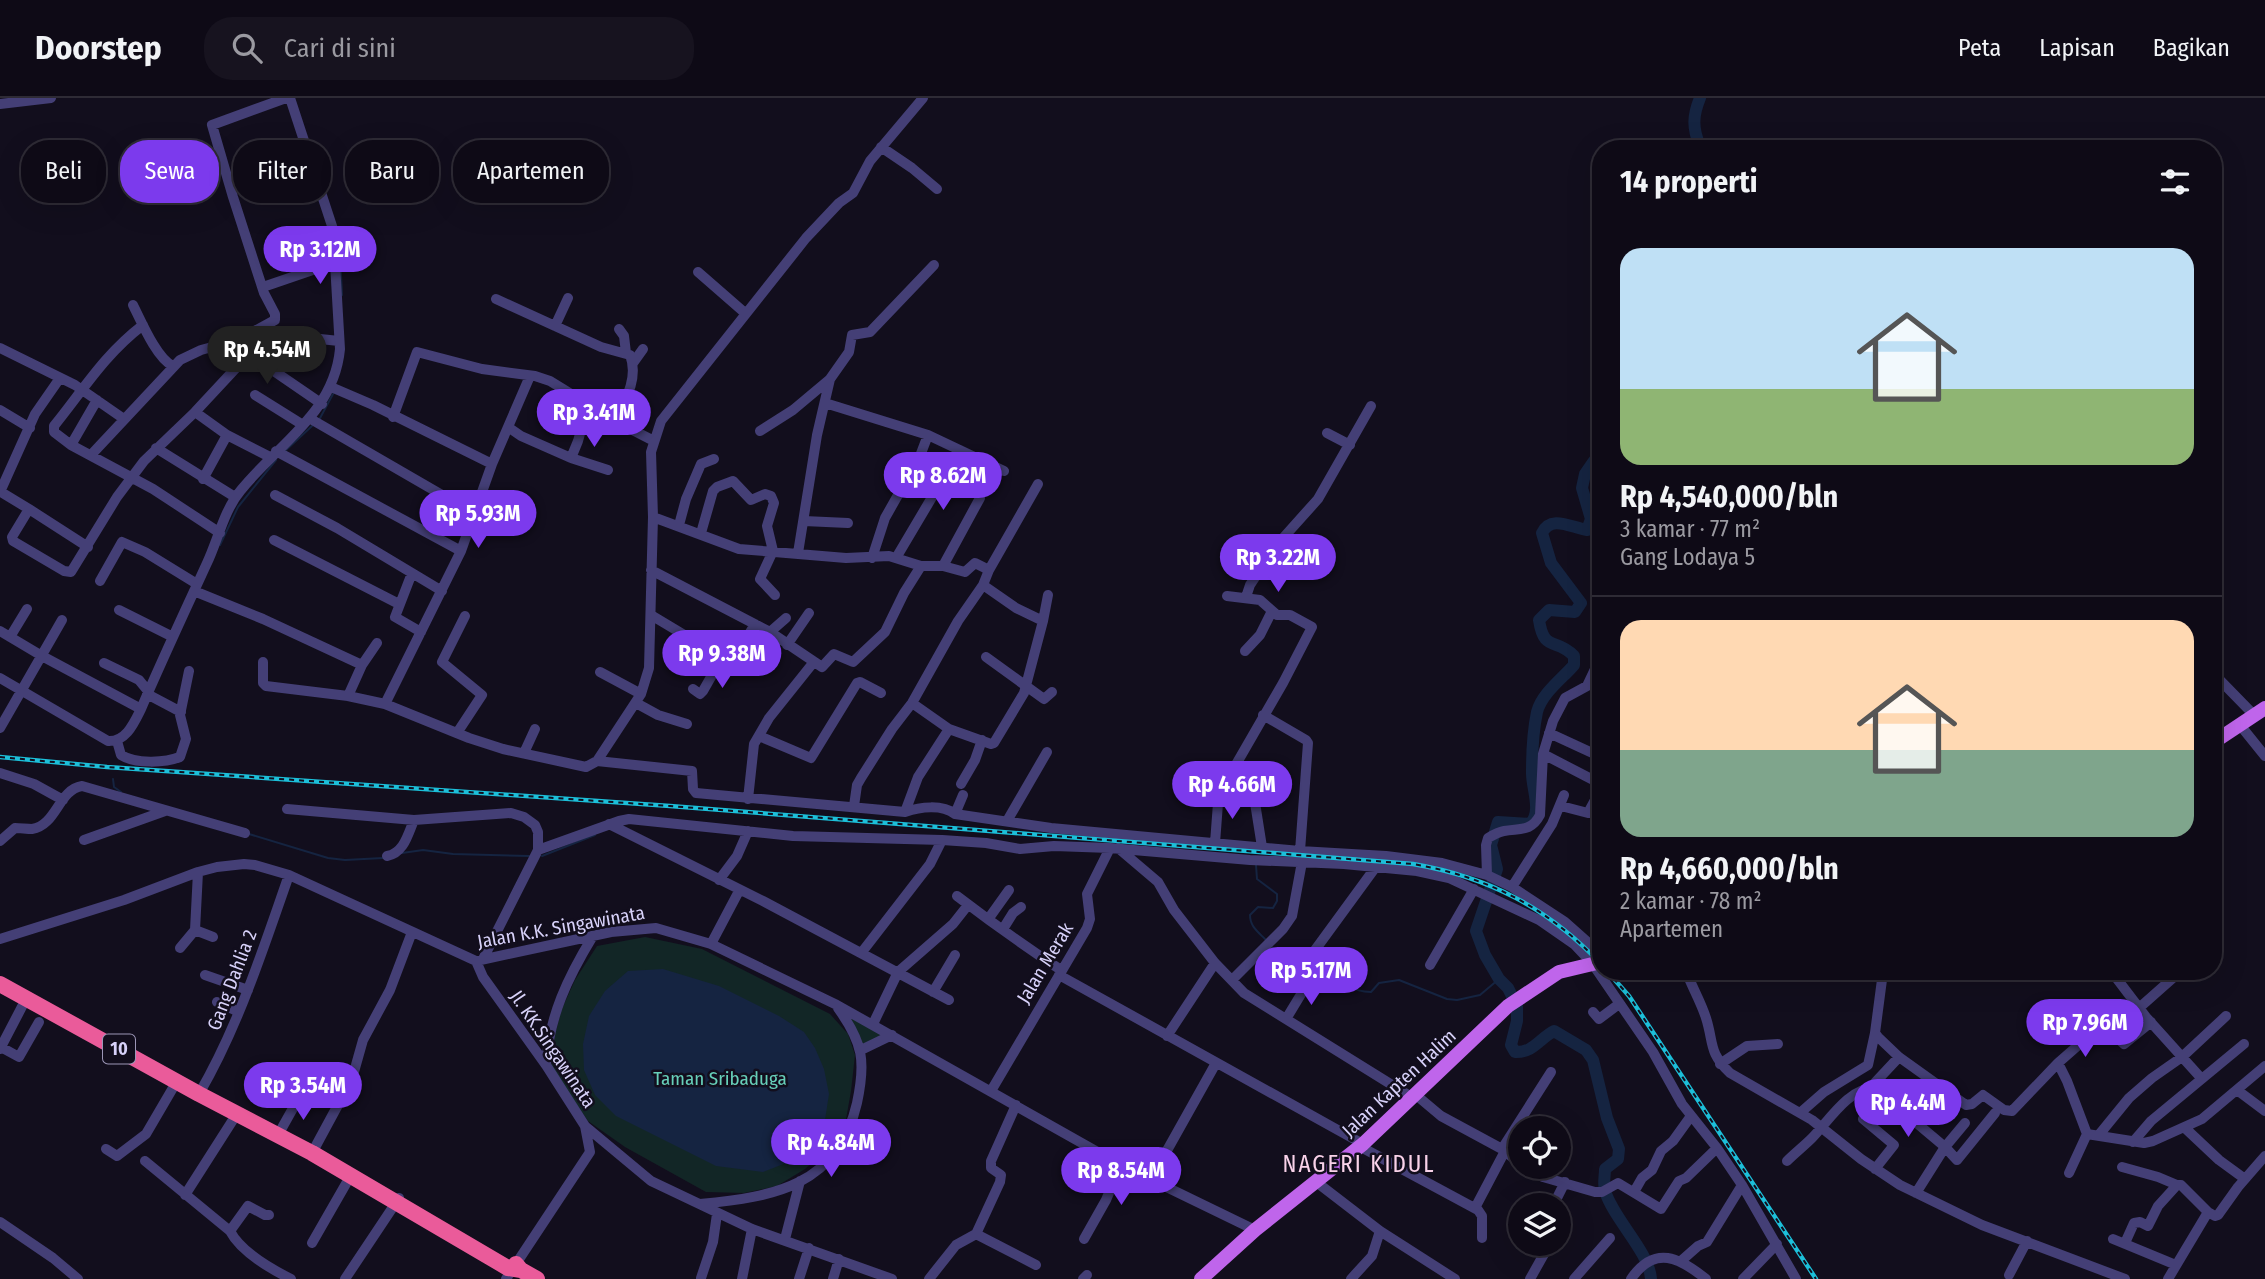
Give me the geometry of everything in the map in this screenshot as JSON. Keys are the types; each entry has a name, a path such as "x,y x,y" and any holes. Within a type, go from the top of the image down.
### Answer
{"highway":[{"name":"10","path":"0,984 312,1153 452,1232 511,1270 537,1279"}],"main road":[{"path":"2222,737 2259,711"},
{"name":"Jalan Kapten Halim","path":"1201,1279 1255,1230 1362,1145 1508,1006 1559,972 1592,962"}],"street":[{"path":"0,104 51,98"},
{"path":"0,678 108,741 117,741 129,732 149,694 173,637 198,591 235,497 311,422 333,388 338,367 339,341 334,237 288,98 212,125 275,320 237,340 201,350 173,366 90,455"},
{"path":"262,662 263,683 266,686 348,696 385,704 503,749 586,767 597,761 639,698 650,659 652,452 661,421 817,225 853,193 864,169 923,98"},
{"path":"881,148 912,168 937,189"},
{"path":"263,287 336,262"},
{"path":"760,431 793,411 830,379 849,352 852,335 870,332 934,265"},
{"path":"698,272 745,313"},
{"path":"555,326 568,298"},
{"path":"496,299 601,346 630,355 633,363 631,386 615,421"},
{"path":"133,305 165,360 173,366"},
{"path":"143,325 120,343 94,371 53,428 57,436 71,445 131,477 220,533"},
{"path":"619,329 624,336 626,352"},
{"path":"302,342 313,347 320,339 339,341"},
{"path":"237,340 249,354 322,404"},
{"path":"0,348 82,390 124,419"},
{"path":"633,363 643,349"},
{"path":"393,417 417,352 482,369 530,376 555,383 615,421 654,441"},
{"path":"29,509 12,537 13,541 69,573 79,562 131,477 249,354"},
{"path":"385,704 461,551 492,464 530,376"},
{"path":"60,378 35,414 0,492 88,547"},
{"path":"798,553 817,435 830,379"},
{"path":"333,388 492,464"},
{"path":"255,395 311,422 475,512"},
{"path":"71,445 97,400"},
{"path":"825,402 928,436 1004,471"},
{"path":"571,458 588,405"},
{"path":"1246,597 1257,574 1290,528 1305,516 1318,499 1371,406"},
{"path":"0,410 30,428"},
{"path":"195,412 228,435 278,454 461,551"},
{"path":"508,427 521,436 571,458 608,470"},
{"path":"1327,433 1350,445"},
{"path":"203,480 228,435"},
{"path":"872,558 885,518 920,456 928,436"},
{"path":"156,449 235,497"},
{"path":"896,558 960,450"},
{"path":"679,525 686,499 701,464 714,459"},
{"path":"701,533 713,491 733,481 751,500 765,494 772,498 773,510 767,526 780,551"},
{"path":"854,806 857,785 861,778 983,585 1038,484"},
{"path":"275,495 348,534 442,592"},
{"path":"943,566 980,498"},
{"path":"653,517 740,549 846,558 896,558 921,566 943,566 967,572 975,563 989,570"},
{"path":"804,521 848,523"},
{"path":"274,540 399,604"},
{"path":"100,581 120,544 124,542 198,591 362,665"},
{"path":"775,595 760,579 780,551"},
{"path":"651,570 770,632 822,667 834,654 853,662 874,645 885,632 921,566"},
{"path":"412,573 395,617 421,632"},
{"path":"983,585 1016,608 1043,621"},
{"path":"914,697 948,732 994,743 1024,693 1040,638 1048,595"},
{"path":"1215,843 1219,790 1312,627 1290,615 1277,615 1263,601 1227,596"},
{"path":"10,638 27,609"},
{"path":"118,610 173,637"},
{"path":"1245,651 1260,635 1272,611"},
{"path":"787,645 809,612"},
{"path":"651,615 701,645"},
{"path":"457,733 482,695 442,663 465,616"},
{"path":"770,632 786,618"},
{"path":"0,727 62,620"},
{"path":"693,690 700,694 704,691 724,653 730,657 736,656 755,624"},
{"path":"0,631 141,709"},
{"path":"348,696 362,665 377,643"},
{"path":"986,657 1044,699 1052,692"},
{"path":"104,663 139,680 149,694 181,712"},
{"path":"748,799 752,755 759,736 769,718 813,663"},
{"path":"117,741 124,758 135,760 180,757 186,738 180,723 189,671"},
{"path":"600,672 659,715 687,724"},
{"path":"1009,688 1012,675"},
{"path":"1498,881 1486,842 1501,831 1527,829 1535,824 1540,815 1543,754 1549,733 1565,698 1587,686 1592,675"},
{"path":"2222,681 2259,711"},
{"path":"759,736 811,758 857,683 881,693"},
{"path":"1232,980 1292,916 1301,857 1308,743 1263,715"},
{"path":"2240,725 2265,756"},
{"path":"524,753 535,729"},
{"path":"905,812 918,777 948,732"},
{"path":"1549,733 1592,753"},
{"path":"955,814 982,740"},
{"path":"1007,821 1047,752"},
{"path":"1543,754 1592,781"},
{"path":"597,761 692,771 693,789 696,793 905,812 947,808 955,814 1051,828 1215,843 1256,852"},
{"path":"0,773 34,784 63,800"},
{"path":"0,841 15,828 31,829 47,822 71,789 82,786 245,833"},
{"path":"1253,790 1256,852"},
{"path":"1498,881 1552,824 1564,794"},
{"path":"1560,806 1588,813 1592,805"},
{"path":"288,809 414,820 511,813 524,817 535,825 538,832 537,855 479,960"},
{"path":"83,840 165,811"},
{"path":"537,855 609,824 629,819 793,836 942,840 1020,849 1054,846 1256,852 1449,878 1486,894 1558,933 1592,956"},
{"path":"387,856 393,855 401,848 414,820"},
{"path":"609,824 862,952 949,1000"},
{"path":"719,880 737,856 748,831"},
{"path":"862,952 930,864 942,840"},
{"path":"1114,848 1158,882 1174,910 1215,963 1244,993 1441,1116 1508,1154"},
{"name":"Jalan Merak","path":"990,1091 1089,924 1087,894 1114,848"},
{"path":"1301,857 1424,860 1498,881 1556,916 1591,947"},
{"name":"Jalan K.K. Singawinata","path":"0,939 124,900 198,872 244,864 289,875 479,960 637,928 656,928 710,944 836,1005 1119,1164 1255,1230"},
{"path":"1307,961 1375,868"},
{"path":"180,948 195,930 198,872"},
{"name":"Gang Dahlia 2","path":"199,1094 219,1061 248,990 289,875"},
{"path":"989,918 1009,890"},
{"path":"710,944 739,891"},
{"path":"1430,965 1486,894"},
{"path":"957,896 1060,973 1475,1208 1482,1216 1482,1238"},
{"path":"873,1024 898,972 953,924 968,905"},
{"path":"1003,929 1013,913 1021,907"},
{"path":"195,930 213,937"},
{"path":"312,1153 352,1079 363,1040 390,990 412,932"},
{"path":"545,1065 555,1010 571,973 593,936"},
{"path":"933,992 955,956"},
{"name":"Jl. KK.Singawinata","path":"479,960 483,977 585,1126 651,1181 752,1229 892,1279"},
{"path":"1167,1036 1215,963"},
{"path":"205,975 248,990"},
{"path":"1608,980 1619,1004 1653,1052 1677,1097 1717,1147 1797,1279"},
{"path":"1690,980 1706,1018 1710,1047 1720,1064 1730,1073 1822,1127 1875,1170 1916,1193 1982,1225 2125,1279"},
{"path":"1800,1113 1835,1084 1868,1065 1883,980"},
{"path":"2118,980 2151,1023 2201,1078"},
{"path":"2139,1008 2171,980"},
{"path":"1286,1019 1303,991 1304,983"},
{"path":"27,997 1,1048 19,1057 39,1023"},
{"path":"217,1002 239,1012"},
{"path":"1592,1012 1599,1019 1619,1004"},
{"path":"697,1205 764,1196 800,1181 829,1160 841,1146 850,1130 860,1082 861,1051 855,1034 836,1005"},
{"path":"2069,1173 2092,1135 2129,1098 2182,1057 2227,1016"},
{"path":"1875,1033 1899,1057 1966,1105 1983,1096 2009,1112 2057,1063 2099,1027 2106,1027 2124,1044 2151,1023"},
{"path":"861,1051 892,1035"},
{"path":"1720,1064 1747,1046 1778,1044"},
{"path":"2133,1142 2151,1121 2244,1044"},
{"path":"1787,1161 1840,1106 1870,1088 1899,1057"},
{"path":"1151,1179 1216,1063"},
{"path":"2057,1063 2092,1135"},
{"path":"2092,1135 2133,1142 2153,1141 2202,1119 2265,1066"},
{"path":"1475,1208 1504,1150 1551,1072"},
{"path":"106,1149 117,1156 143,1138 177,1081"},
{"path":"1870,1088 1875,1088 1957,1160 1995,1113"},
{"path":"2237,1090 2265,1111"},
{"path":"278,1135 301,1094"},
{"path":"929,1279 956,1245 976,1234 1000,1182 1001,1175 991,1168 990,1161 1016,1105"},
{"path":"185,1195 238,1112"},
{"path":"1634,1192 1642,1178 1652,1170 1661,1151 1673,1141 1691,1116"},
{"path":"1863,1119 1894,1145 1875,1170"},
{"path":"1916,1193 1945,1147 1965,1123"},
{"path":"511,1270 590,1152 585,1126"},
{"path":"2185,1128 2219,1160 2245,1179"},
{"path":"1552,1179 1607,1189 1618,1183 1661,1209 1679,1181 1686,1178 1717,1147"},
{"path":"590,1152 615,1151"},
{"path":"2122,1167 2181,1185 2215,1216 2265,1156"},
{"path":"145,1161 230,1231 238,1242 276,1276 291,1279"},
{"path":"1084,1239 1107,1200 1119,1164"},
{"path":"312,1243 351,1175"},
{"path":"785,1239 800,1181"},
{"path":"1315,1181 1437,1275 1455,1279"},
{"path":"1560,1193 1565,1182"},
{"path":"1681,1261 1707,1242 1742,1185"},
{"path":"2125,1243 2134,1223 2140,1222 2148,1226 2158,1206 2177,1185"},
{"path":"345,1279 397,1201"},
{"path":"230,1231 248,1206 265,1215 269,1214"},
{"path":"2168,1279 2208,1212"},
{"path":"701,1278 713,1242 718,1214"},
{"path":"0,1223 53,1258 78,1279"},
{"path":"742,1279 752,1229"},
{"path":"1351,1279 1372,1256 1380,1231"},
{"path":"976,1234 1036,1265"},
{"path":"1574,1279 1610,1238"},
{"path":"2113,1239 2176,1265"},
{"path":"2009,1275 2027,1241"},
{"path":"1743,1279 1777,1244"},
{"path":"799,1279 809,1248"},
{"path":"1530,1279 1543,1256"},
{"path":"1631,1279 1649,1263 1666,1257 1675,1257 1706,1279"},
{"path":"833,1279 839,1259"}],"green space":[{"name":"Taman Sribaduga","path":"645,937 702,949 830,1014 848,1034 855,1055 845,1125 835,1142 805,1169 777,1186 744,1193 706,1192 625,1147 588,1121 549,1060 561,1011 575,980 597,946"},
{"path":"840,1008 888,1033 863,1047"}],"water":[{"name":"Taman Sribaduga","path":"663,969 719,986 779,1016 804,1032 815,1048 824,1069 829,1094 825,1120 807,1145 786,1163 763,1172 716,1166 616,1116 595,1095 584,1070 583,1044 589,1016 605,991 628,971"}],"waterway":[{"path":"1697,140 1695,116 1700,98"},
{"path":"340,255 342,295"},
{"path":"319,420 333,394"},
{"path":"285,451 312,426"},
{"path":"220,545 238,507 276,460"},
{"path":"1592,464 1585,474 1582,488 1591,519 1587,530 1556,523 1546,527 1542,533 1551,563 1581,603 1575,612 1549,610 1539,620 1541,630 1548,641 1568,650 1574,656 1574,665 1548,692 1537,712 1532,756 1536,813 1530,824 1498,822 1491,845 1497,869 1476,931 1485,955 1517,1006 1517,1021 1511,1045 1515,1052 1531,1048 1554,1031 1586,1050 1593,1060 1607,1118 1619,1149 1618,1159 1605,1169 1605,1191 1609,1202 1638,1246 1649,1268 1651,1279"},
{"path":"113,779 114,787 121,792"},
{"path":"1194,780 1221,784"},
{"path":"1230,785 1248,787"},
{"path":"249,834 328,858 383,858"},
{"path":"542,856 595,835"},
{"path":"402,853 423,850 453,854 529,856"},
{"path":"1256,865 1257,879 1277,894 1273,908 1258,907 1250,915 1253,925 1265,939"},
{"path":"1271,946 1297,979 1301,979"},
{"path":"1306,978 1317,970 1326,956 1331,955 1349,985 1361,991 1371,992 1379,983 1399,980 1447,999 1457,1000 1480,995 1499,979"}],"railway":[{"path":"0,757 1413,864 1467,877 1516,898 1560,927 1592,955"},
{"path":"1615,980 1629,996 1816,1279"}],"district":[{"name":"NAGERI KIDUL","path":"1359,1164"}]}
